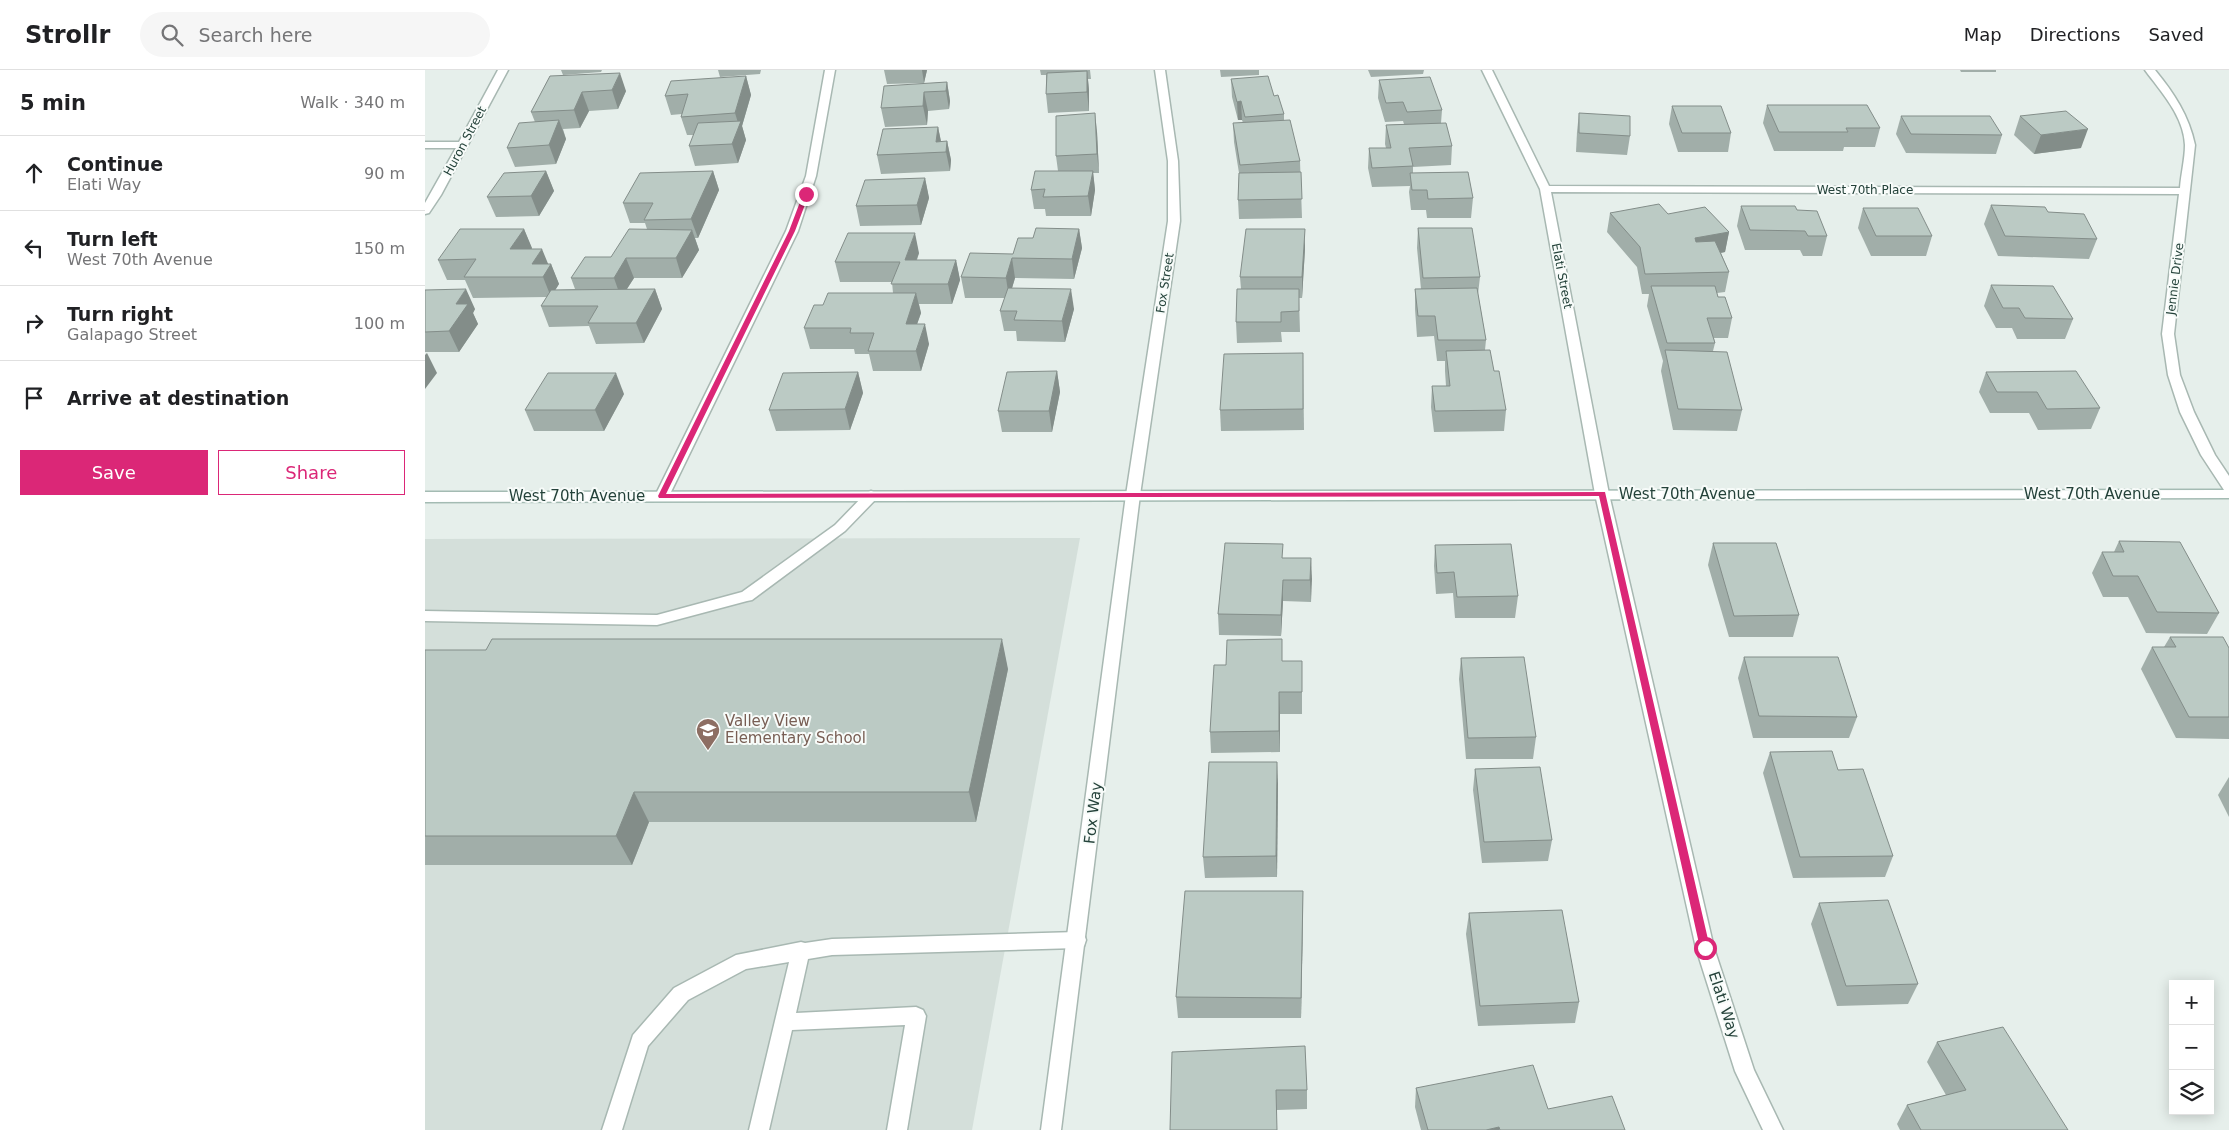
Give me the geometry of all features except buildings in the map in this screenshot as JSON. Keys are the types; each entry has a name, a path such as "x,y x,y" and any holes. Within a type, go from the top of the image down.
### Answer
{"street":[{"name":"Huron Street","path":"425,211 503,70"},
{"path":"661,496 792,231 811,176 830,70"},
{"name":"Fox Street","path":"1133,495 1174,221 1173,161 1160,70"},
{"name":"Elati Street","path":"1487,70 1545,190 1602,494"},
{"name":"Jennie Drive","path":"2150,70 2169,93 2187,130 2190,145 2169,334 2174,374 2190,418 2209,455 2229,487"},
{"path":"425,145 462,145"},
{"name":"West 70th Place","path":"1545,190 2184,191"},
{"name":"Elati Way","path":"1602,494 1705,948 1745,1071 1773,1130"},
{"name":"West 70th Avenue","path":"425,497 2229,494"},
{"name":"Fox Way","path":"1051,1130 1133,495"},
{"path":"425,616 657,620 747,596 840,528 871,496"},
{"path":"612,1130 640,1041 681,994 743,961 801,950 833,947 1077,940"},
{"path":"759,1130 801,950"},
{"path":"784,1022 917,1016 897,1130"}],"shaded area":[{"path":"1080,538 972,1130 425,1130 425,539"}],"place":[{"name":"Valley View Elementary School","path":"708,751"}],"route":[{"path":"806,194 792,231 661,496 1602,494 1705,948"}]}
